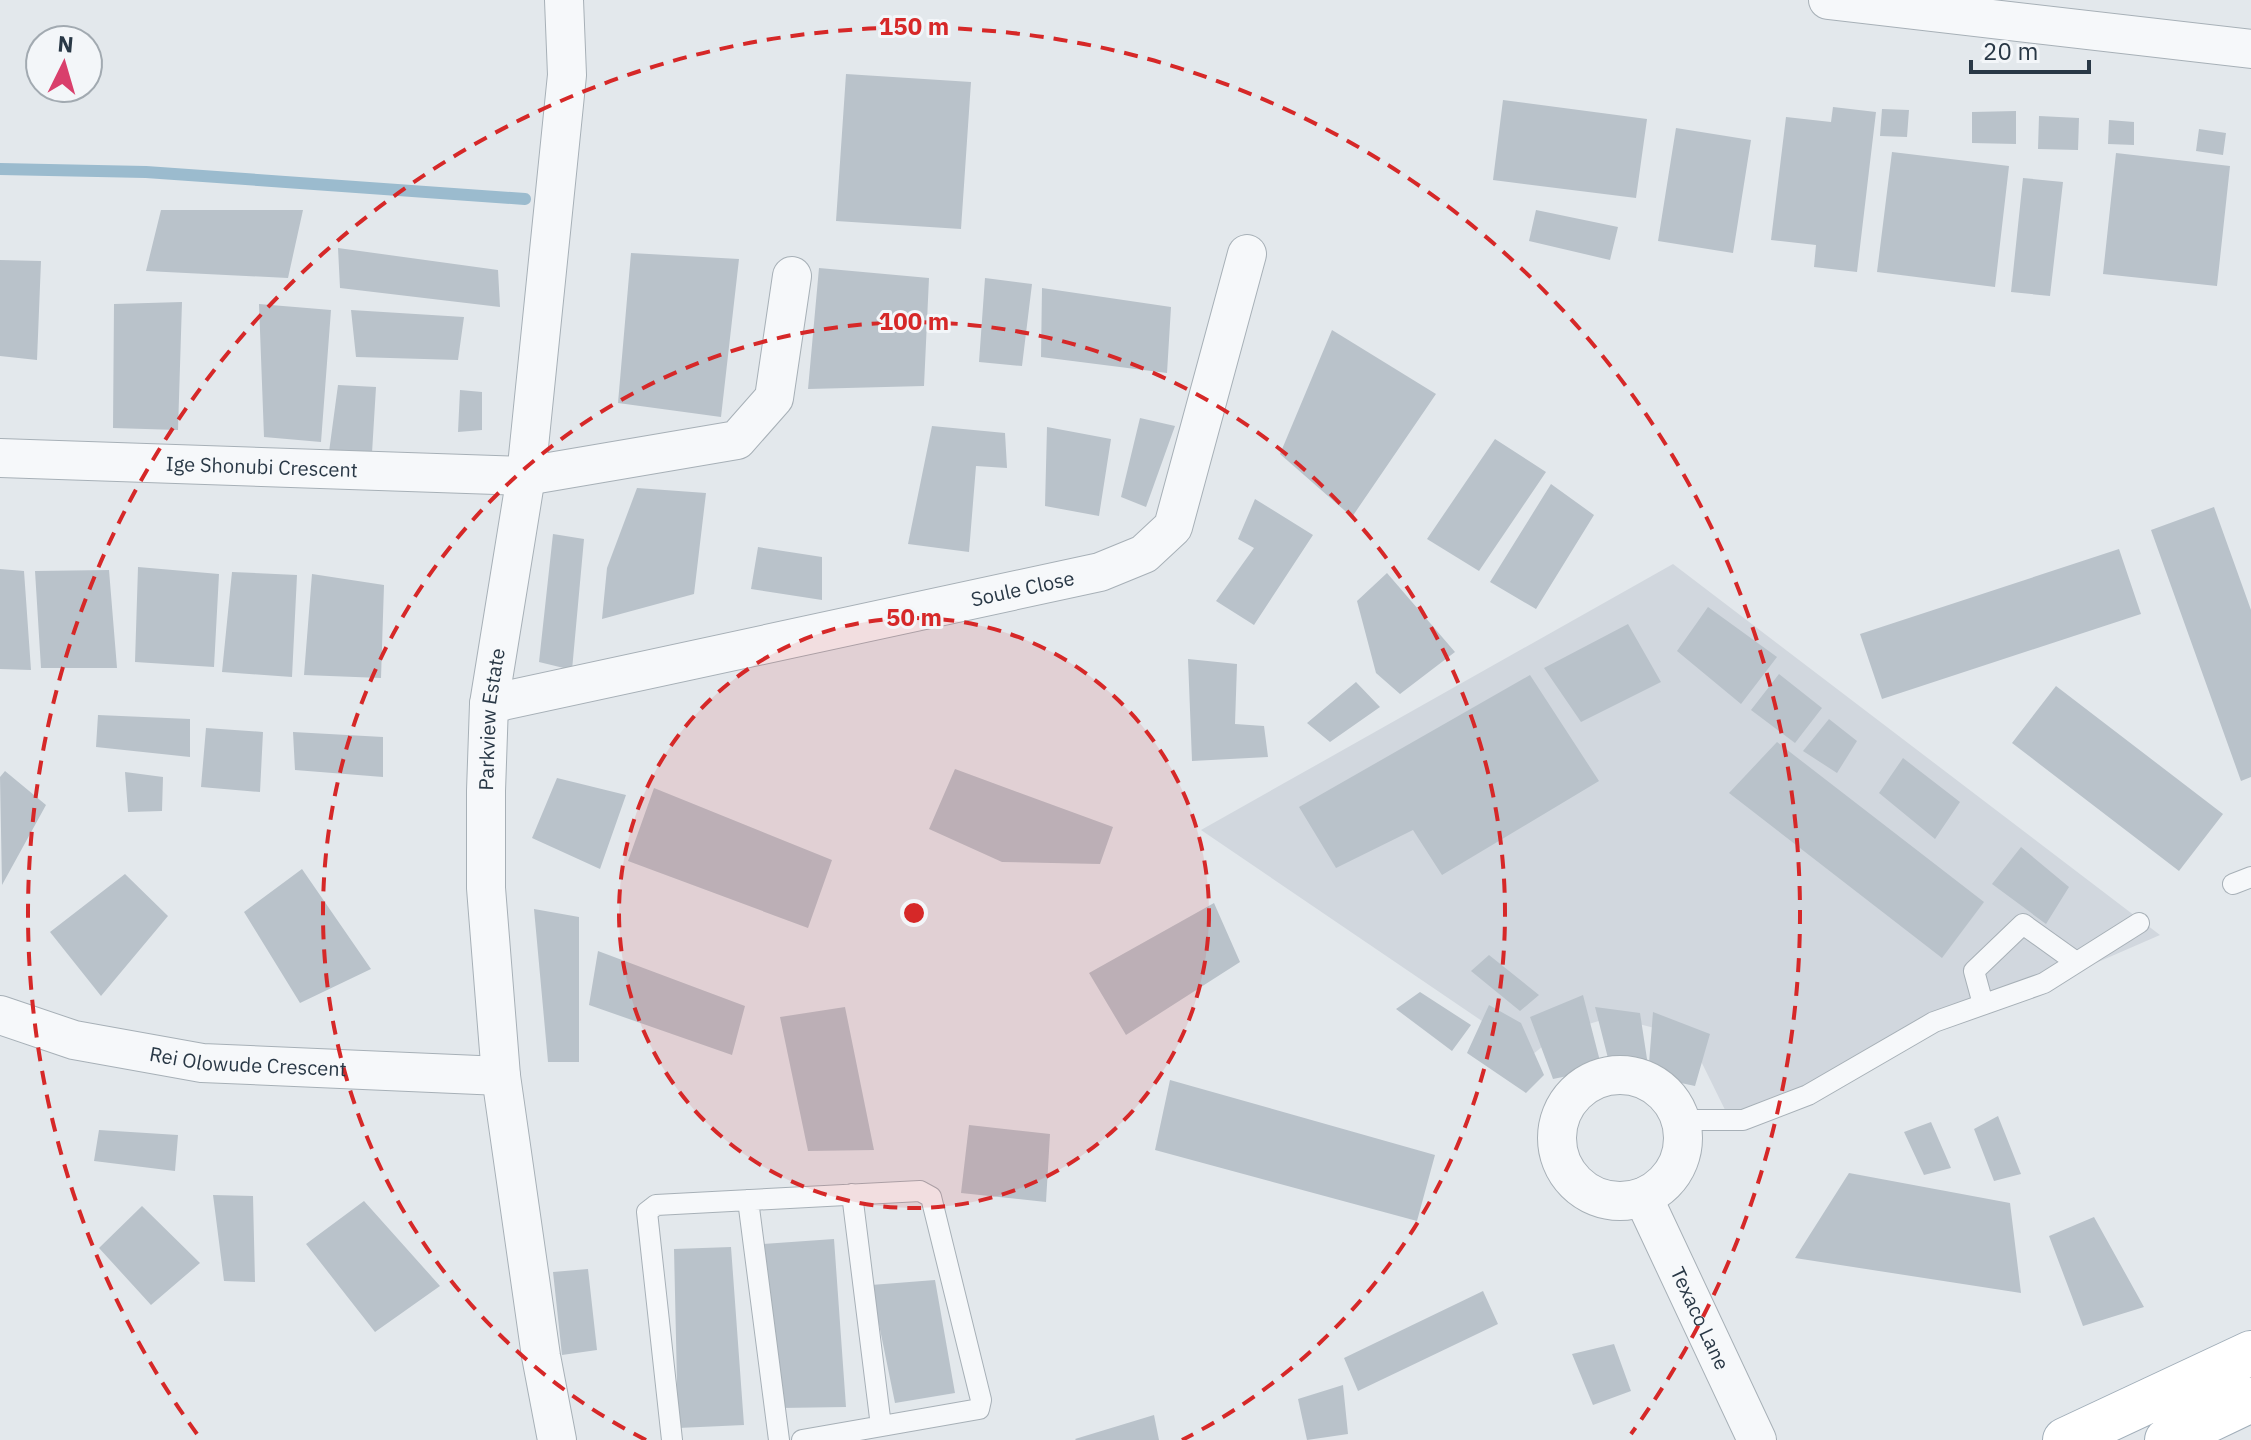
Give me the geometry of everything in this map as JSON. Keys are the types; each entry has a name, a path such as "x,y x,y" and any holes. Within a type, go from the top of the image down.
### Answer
{"main road":[{"path":"2065,1440 2251,1353"},
{"path":"2167,1440 2251,1400"}],"street":[{"name":"Parkview Estate","path":"557,1440 541,1356 501,1076 486,888 489,704 526,476 567,75 564,0"},
{"path":"1831,0 2251,49"},
{"name":"Soule Close","path":"489,704 1100,572 1144,554 1173,527 1247,254"},
{"name":"Ige Shonubi Crescent","path":"0,458 526,476 737,440 774,398 792,276"},
{"name":"Rei Olowude Crescent","path":"0,1015 74,1040 202,1063 501,1076"},
{"path":"1610,1075 1631,1075 1650,1082 1667,1095 1682,1120 1682,1152 1675,1171 1661,1186 1643,1197 1623,1201 1602,1198 1583,1189 1568,1174 1559,1155 1557,1133 1562,1113 1573,1095 1590,1082 1610,1075"},
{"name":"Texaco Lane","path":"1643,1197 1757,1440"}],"lane":[{"path":"1682,1120 1743,1120 1808,1095 1934,1022 2044,983 2139,923"},
{"path":"1983,1004 1974,971 2023,924 2076,962"},
{"path":"672,1440 647,1212 656,1205 920,1191 931,1197 981,1400 979,1409 802,1440"},
{"path":"852,1194 881,1426"},
{"path":"748,1200 779,1440"}],"shaded area":[{"path":"1673,564 2160,935 1731,1122 1696,1051 1658,1029 1624,1020 1602,1020 1559,1033 1532,1055 1201,830"}],"building":[{"path":"846,74 971,82 961,229 836,221"},
{"path":"1503,100 1647,119 1636,198 1493,180"},
{"path":"1833,107 1876,112 1857,272 1814,267 1816,245 1771,240 1786,117 1831,122"},
{"path":"1882,109 1909,110 1907,137 1880,136"},
{"path":"2016,111 2016,144 1972,143 1972,112"},
{"path":"2039,116 2079,118 2078,150 2038,149"},
{"path":"2109,120 2134,122 2134,145 2108,144"},
{"path":"1676,128 1751,140 1733,253 1658,241"},
{"path":"2199,129 2226,133 2223,155 2196,151"},
{"path":"1892,152 2009,166 1995,287 1877,272"},
{"path":"2116,153 2230,166 2217,286 2103,274"},
{"path":"2023,178 2063,182 2050,296 2011,292"},
{"path":"161,210 303,210 288,278 146,271"},
{"path":"1536,210 1618,227 1610,260 1529,241"},
{"path":"338,248 498,270 500,307 340,288"},
{"path":"631,253 739,259 721,417 618,403"},
{"path":"0,260 41,261 37,360 0,356"},
{"path":"819,268 929,278 924,386 808,389"},
{"path":"985,278 1032,284 1022,366 979,362"},
{"path":"1042,288 1171,307 1167,373 1041,357"},
{"path":"182,302 178,430 113,428 114,304"},
{"path":"259,304 331,310 321,442 264,437"},
{"path":"351,310 464,317 458,360 356,357"},
{"path":"1332,330 1436,394 1352,517 1280,454"},
{"path":"338,385 376,387 372,453 329,452"},
{"path":"460,390 482,392 482,430 458,432"},
{"path":"1140,418 1175,426 1146,507 1121,497"},
{"path":"932,426 1005,433 1007,468 976,466 969,552 908,544"},
{"path":"1047,427 1111,439 1099,516 1045,506"},
{"path":"1495,439 1546,472 1479,571 1427,539"},
{"path":"1551,484 1594,515 1536,609 1490,582"},
{"path":"637,488 706,493 694,594 602,619 607,568"},
{"path":"1255,499 1313,535 1254,625 1216,601 1254,548 1238,539"},
{"path":"2214,507 2251,610 2251,777 2241,781 2151,530"},
{"path":"553,534 584,539 572,670 539,662"},
{"path":"758,547 822,557 822,600 751,589"},
{"path":"2119,549 2141,614 1882,699 1860,634"},
{"path":"138,567 219,574 214,667 135,662"},
{"path":"0,569 24,571 31,670 0,669"},
{"path":"109,570 117,668 41,668 35,571"},
{"path":"232,572 297,575 292,677 222,672"},
{"path":"1387,573 1455,652 1400,694 1376,673 1357,601"},
{"path":"312,574 384,585 381,678 304,675"},
{"path":"1708,607 1777,657 1741,704 1677,651"},
{"path":"1628,624 1661,682 1581,722 1544,668"},
{"path":"1188,659 1237,664 1235,724 1264,726 1268,757 1192,761"},
{"path":"1779,674 1822,708 1795,743 1751,710"},
{"path":"1530,675 1599,781 1442,875 1413,830 1336,868 1299,807"},
{"path":"1356,682 1380,707 1330,742 1307,723"},
{"path":"2056,686 2223,814 2179,871 2012,743"},
{"path":"98,715 190,719 190,757 96,747"},
{"path":"1829,719 1857,741 1837,773 1803,751"},
{"path":"206,728 263,732 260,792 201,787"},
{"path":"293,732 383,737 383,777 295,770"},
{"path":"1777,742 1984,902 1942,958 1729,793"},
{"path":"1903,758 1960,802 1935,839 1879,793"},
{"path":"955,769 1113,827 1100,864 1002,862 929,829"},
{"path":"5,771 46,805 2,885 0,777"},
{"path":"125,772 163,777 162,811 128,812"},
{"path":"557,778 626,795 600,869 532,838"},
{"path":"654,788 832,860 808,928 628,861"},
{"path":"2021,847 2069,887 2046,924 1992,884"},
{"path":"302,869 371,969 300,1003 244,912"},
{"path":"125,874 168,916 101,996 50,932"},
{"path":"1214,903 1240,962 1126,1035 1089,973"},
{"path":"534,909 579,917 579,1062 548,1062"},
{"path":"598,951 745,1006 732,1055 589,1005"},
{"path":"1489,955 1539,995 1520,1011 1471,971"},
{"path":"1420,992 1471,1025 1452,1051 1396,1009"},
{"path":"1583,995 1602,1069 1553,1079 1530,1017"},
{"path":"1489,1005 1521,1023 1544,1075 1526,1093 1467,1053"},
{"path":"845,1007 874,1150 808,1151 780,1017"},
{"path":"1595,1007 1640,1013 1649,1072 1610,1066"},
{"path":"1653,1012 1710,1034 1695,1086 1648,1076"},
{"path":"1170,1080 1435,1155 1417,1221 1155,1150"},
{"path":"1998,1116 2021,1174 1994,1181 1974,1129"},
{"path":"1931,1122 1951,1168 1924,1175 1904,1132"},
{"path":"969,1125 1050,1134 1046,1202 961,1193"},
{"path":"99,1130 178,1135 175,1171 94,1161"},
{"path":"1849,1173 2010,1203 2021,1293 1795,1258"},
{"path":"213,1195 253,1196 255,1282 224,1281"},
{"path":"364,1201 440,1286 375,1332 306,1244"},
{"path":"142,1206 200,1263 151,1305 99,1248"},
{"path":"2094,1217 2144,1307 2083,1326 2049,1236"},
{"path":"834,1239 846,1407 780,1408 763,1244"},
{"path":"731,1247 744,1425 678,1428 674,1249"},
{"path":"588,1269 597,1350 562,1355 553,1272"},
{"path":"935,1280 955,1393 895,1403 871,1285"},
{"path":"1483,1291 1498,1324 1358,1391 1344,1358"},
{"path":"1614,1344 1631,1391 1593,1405 1572,1354"},
{"path":"1343,1385 1348,1434 1307,1440 1298,1399"},
{"path":"1154,1415 1159,1440 1075,1439"}],"waterway":[{"path":"0,169 146,172 525,199"}]}
